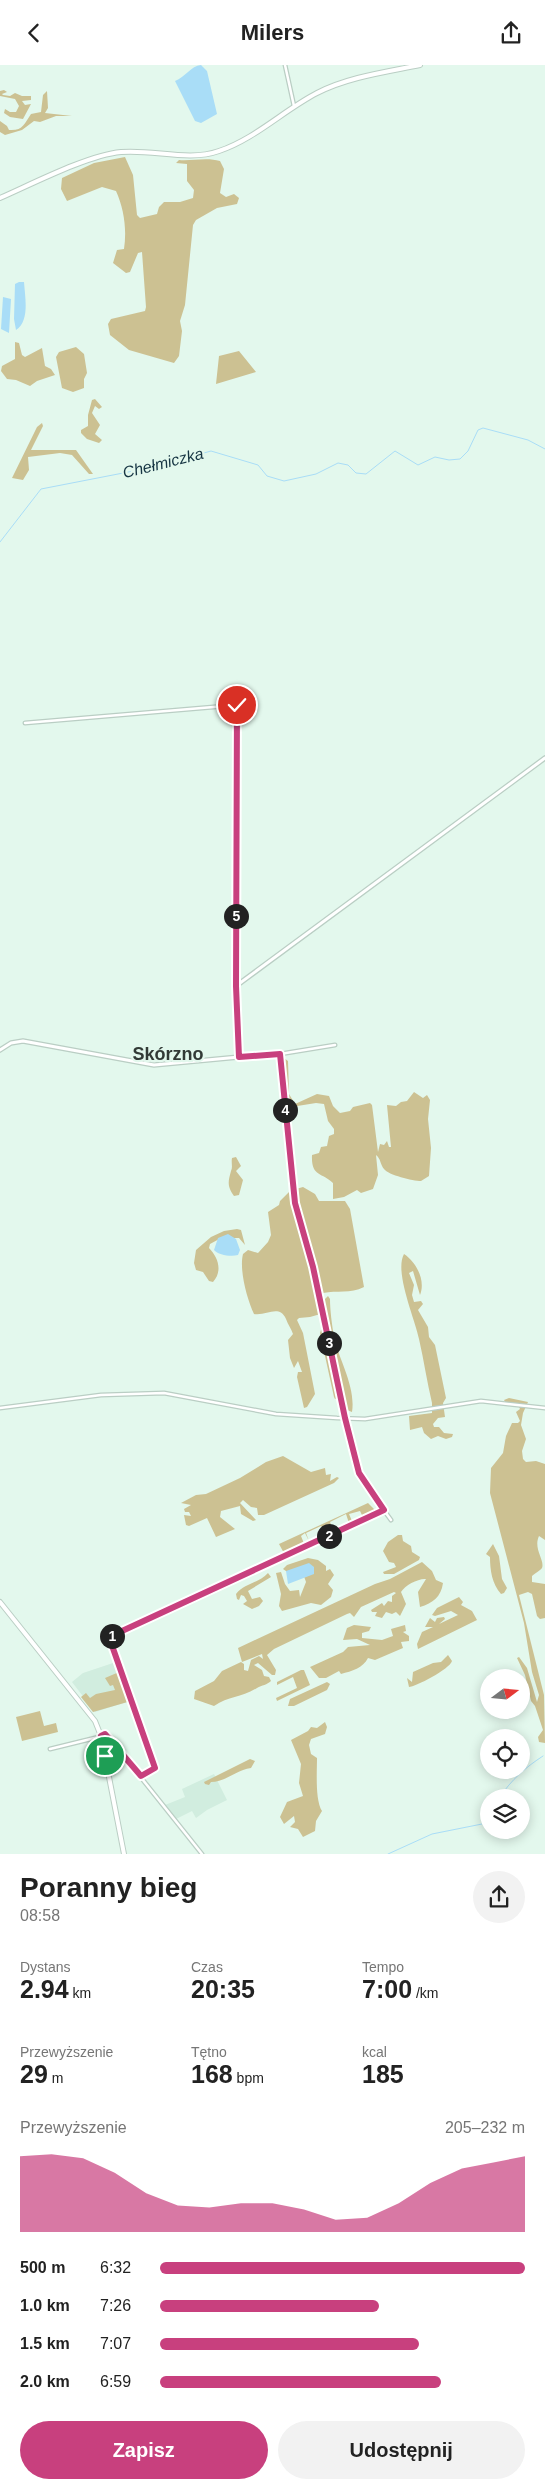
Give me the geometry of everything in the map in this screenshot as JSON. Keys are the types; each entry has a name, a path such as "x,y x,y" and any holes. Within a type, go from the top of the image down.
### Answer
{"main road":[{"path":"0,198 110,154 130,152 194,156 220,151 247,137 294,106 335,85 420,65"},
{"path":"0,1602 92,1717 101,1736 124,1854"}],"street":[{"path":"286,65 294,106"},
{"path":"25,723 237,705 236,986 239,1057"},
{"path":"236,986 545,758"},
{"path":"0,1050 11,1043 23,1041 143,1064 280,1054 335,1045"},
{"path":"280,1054 293,1192 313,1267 345,1418 362,1480 391,1520"},
{"path":"0,1408 101,1395 164,1393 276,1414 365,1419 481,1401 545,1408"},
{"path":"141,1776 155,1768 109,1637 384,1510"},
{"path":"50,1749 101,1736 109,1737 202,1854"}],"shaded area":[{"path":"4,90 7,92 3,95 10,96 15,93 22,96 31,96 31,100 22,101 25,105 31,104 23,119 10,117 4,113 5,109 10,112 16,112 19,106 15,99 0,96 0,91"},
{"path":"47,91 48,108 45,113 72,116 56,116 40,122 34,121 22,130 5,135 0,132 0,121 9,130 14,130 23,126 31,114 41,112 43,95"},
{"path":"125,157 133,175 137,215 140,218 157,214 159,207 164,202 180,202 193,198 194,190 187,181 187,164 176,163 179,160 210,159 220,161 224,169 220,193 226,197 234,194 239,198 237,204 217,208 196,220 193,225 185,305 180,321 182,331 179,356 174,363 129,350 110,335 108,324 111,319 145,311 146,307 142,252 138,253 130,272 126,273 113,263 117,250 124,249 125,242 124,219 116,191 102,187 67,201 61,189 62,178 94,163"},
{"path":"15,342 19,343 22,355 25,357 42,348 45,366 51,369 55,375 37,381 30,386 16,380 7,379 1,371 2,366 15,359"},
{"path":"76,347 84,354 87,373 84,379 84,388 73,392 62,388 56,357 59,352"},
{"path":"239,351 256,372 216,384 219,356"},
{"path":"95,399 102,407 99,409 95,406 92,413 100,425 95,434 102,440 99,443 87,439 81,433 81,430 88,426 88,415 92,400"},
{"path":"42,423 43,426 31,450 76,450 93,474 89,474 72,455 60,453 28,457 29,470 23,480 12,478 37,427"},
{"path":"284,1058 288,1061 289,1094 295,1104 317,1094 329,1096 333,1106 340,1113 350,1111 353,1107 370,1103 372,1105 378,1152 380,1144 384,1145 387,1141 389,1147 391,1147 387,1105 396,1106 401,1102 407,1101 414,1092 423,1098 427,1095 430,1100 428,1119 431,1148 429,1176 421,1181 395,1175 384,1169 376,1155 378,1175 373,1189 361,1193 357,1190 344,1197 333,1199 333,1183 315,1171 312,1155 319,1153 321,1147 327,1146 329,1136 334,1134 334,1129 328,1121 324,1104 316,1103 291,1107 284,1081"},
{"path":"236,1157 241,1166 236,1171 243,1180 239,1195 234,1196 229,1187 229,1181 232,1158"},
{"path":"303,1187 315,1194 319,1201 345,1201 350,1209 364,1287 354,1290 323,1293 321,1297 324,1300 328,1296 330,1299 336,1346 352,1393 352,1412 347,1410 342,1396 335,1399 334,1397 320,1333 322,1327 328,1348 332,1349 324,1313 297,1320 303,1333 315,1394 307,1407 304,1408 297,1377 298,1372 302,1372 298,1361 294,1368 290,1358 288,1340 293,1334 286,1319 280,1312 276,1311 254,1314 244,1284 243,1254 248,1250 258,1253 268,1242 271,1235 268,1212 279,1205 280,1201 289,1192 291,1194 296,1189"},
{"path":"241,1230 245,1245 239,1238 221,1238 210,1244 209,1248 217,1260 219,1269 213,1282 209,1281 203,1272 196,1270 194,1263 196,1250 211,1237 224,1231"},
{"path":"404,1254 416,1267 421,1278 422,1289 420,1295 413,1271 409,1273 414,1285 412,1295 414,1302 421,1301 423,1304 418,1310 428,1327 429,1337 435,1345 446,1398 443,1403 445,1417 438,1418 433,1424 434,1427 439,1427 444,1433 453,1434 452,1437 446,1439 438,1436 431,1439 424,1433 422,1427 410,1430 409,1416 432,1413 432,1403 419,1339 403,1284 402,1262"},
{"path":"509,1398 528,1402 523,1413 521,1425 526,1439 522,1451 523,1459 526,1462 536,1461 545,1464 545,1540 539,1536 537,1545 542,1568 532,1576 532,1582 545,1584 545,1618 540,1619 537,1616 532,1594 528,1592 519,1595 544,1695 545,1743 539,1742 538,1737 543,1730 535,1706 531,1701 530,1678 537,1702 539,1695 532,1672 524,1623 490,1493 491,1468 503,1453 506,1436 512,1423 520,1421 516,1412 520,1409 519,1407 507,1405 504,1400"},
{"path":"283,1456 311,1472 325,1468 326,1475 331,1474 330,1481 337,1477 339,1478 334,1483 264,1515 258,1515 257,1508 251,1507 243,1500 240,1503 256,1520 253,1521 241,1514 240,1506 221,1511 220,1517 235,1529 216,1537 207,1518 189,1526 186,1525 184,1515 191,1516 184,1509 191,1505 181,1503 196,1495 206,1494 240,1478 266,1462"},
{"path":"368,1503 377,1512 358,1520 363,1517 360,1511 349,1514 352,1521 356,1522 342,1528 349,1523 346,1514 330,1522 333,1529 325,1533 321,1526 306,1533 309,1541 305,1533 301,1536 305,1546 285,1555 279,1544"},
{"path":"398,1535 402,1535 403,1541 411,1546 412,1552 420,1557 419,1560 394,1574 384,1574 383,1572 396,1567 394,1563 389,1562 383,1551 388,1542"},
{"path":"493,1544 499,1556 502,1579 507,1588 501,1594 495,1586 490,1567 490,1557 486,1554"},
{"path":"308,1558 318,1560 326,1566 326,1571 330,1569 334,1575 328,1584 333,1590 331,1597 321,1605 311,1603 282,1611 279,1606 281,1594 276,1573 281,1572 285,1584 290,1591 299,1590 300,1597 306,1582 301,1568 289,1573 283,1569 287,1565"},
{"path":"422,1562 432,1571 436,1580 443,1583 438,1596 429,1604 420,1607 418,1592 426,1579 416,1581 401,1592 406,1604 400,1616 396,1612 392,1614 386,1612 382,1618 375,1616 377,1612 372,1612 371,1610 382,1603 384,1606 388,1601 392,1602 392,1596 396,1593 394,1592 361,1607 354,1617 350,1613 347,1614 274,1649 267,1655 276,1670 275,1675 272,1675 258,1663 254,1665 262,1670 264,1676 269,1677 271,1681 268,1683 214,1706 194,1699 195,1691 214,1681 222,1671 241,1662 244,1664 244,1670 248,1671 251,1660 259,1656 263,1659 262,1654 242,1662 238,1648 375,1584 390,1579"},
{"path":"268,1573 271,1577 248,1591 252,1599 260,1597 263,1601 259,1606 252,1609 243,1604 247,1601 241,1595 239,1600 237,1599 236,1594 240,1590"},
{"path":"459,1597 463,1602 461,1605 472,1611 477,1620 418,1649 417,1644 422,1632 433,1627 425,1627 430,1618 435,1622 437,1618 444,1617 445,1619 439,1624 458,1615 451,1611 435,1616 432,1615 437,1608"},
{"path":"354,1625 371,1627 369,1631 362,1633 362,1638 382,1640 393,1636 391,1629 405,1625 406,1631 403,1632 409,1636 409,1641 401,1642 403,1648 375,1660 368,1658 360,1667 353,1670 341,1674 339,1671 326,1678 319,1678 310,1667 343,1652 348,1647 370,1645 357,1639 343,1640 347,1628"},
{"path":"448,1655 452,1661 450,1664 425,1681 409,1687 407,1678 412,1682 413,1672 433,1663 441,1662"},
{"path":"519,1657 527,1668 522,1669 517,1658"},
{"path":"116,1662 130,1701 95,1712 72,1682 83,1673"},
{"path":"117,1665 131,1701 93,1712 81,1697 86,1693 90,1698 96,1694 115,1690 113,1685 110,1686 105,1678 119,1672"},
{"path":"304,1670 310,1685 277,1701 276,1698 297,1688 293,1677 277,1685 277,1682"},
{"path":"327,1682 330,1684 327,1690 294,1706 288,1706 290,1699"},
{"path":"40,1711 44,1726 56,1723 58,1732 22,1741 16,1717"},
{"path":"325,1722 327,1727 325,1734 311,1739 309,1745 311,1754 317,1758 317,1793 322,1811 316,1821 315,1831 303,1837 298,1829 290,1827 295,1822 294,1816 284,1824 280,1817 287,1802 303,1796 299,1783 301,1764 291,1740 308,1731 311,1727 317,1728"},
{"path":"250,1759 255,1761 251,1768 211,1782 209,1785 205,1784 204,1782"},
{"path":"214,1774 227,1800 196,1818 192,1811 176,1819 165,1805 185,1797 182,1789"}],"water":[{"path":"201,65 207,71 217,114 201,123 195,121 175,81 194,67"},
{"path":"24,282 26,308 23,321 16,330 14,319 15,284"},
{"path":"3,297 11,299 9,333 1,329"},
{"path":"228,1234 236,1239 240,1250 238,1255 225,1255 214,1250 218,1238"},
{"path":"309,1563 314,1567 314,1574 288,1584 286,1571"}],"waterway":[{"name":"Chełmiczka","path":"0,542 41,489 154,467 211,451 258,465 267,476 284,481 316,474 338,463 348,465 356,473 366,474 395,451 418,465 435,457 449,460 460,459 468,451 478,430 483,428 528,440 545,449"},
{"path":"506,1789 519,1774 543,1756"},
{"path":"388,1854 432,1834 480,1824"}],"district":[{"name":"Skórzno","path":"168,1054"}],"route":[{"path":"105,1756 101,1736 105,1734 141,1776 155,1768 109,1637 384,1510 359,1473 345,1418 313,1267 295,1203 280,1054 239,1057 236,986 237,705"}]}
